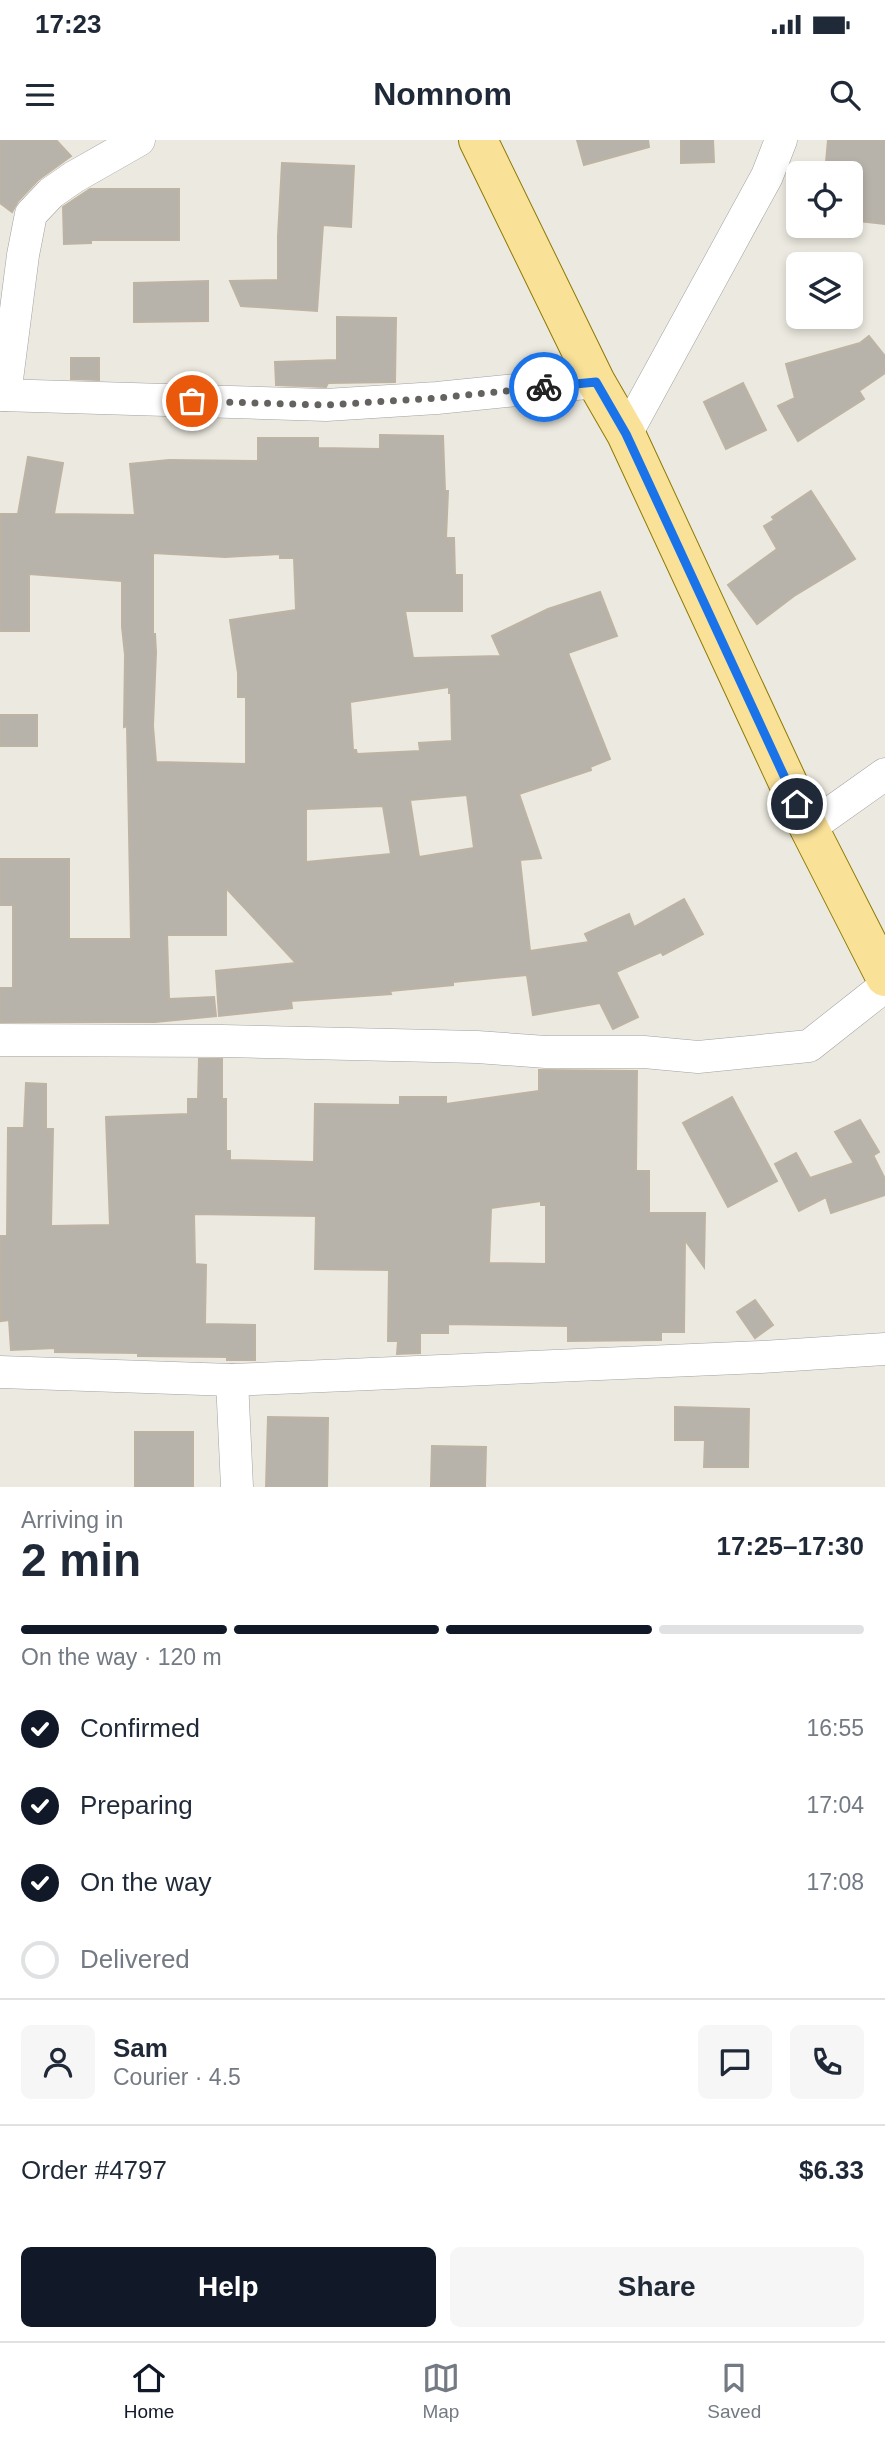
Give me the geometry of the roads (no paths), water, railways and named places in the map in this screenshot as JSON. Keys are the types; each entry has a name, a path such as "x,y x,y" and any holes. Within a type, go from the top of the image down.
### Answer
{"main road":[{"path":"478,140 596,382 626,434 809,828 885,977"}],"street":[{"path":"139,140 62,185 31,215 2,395 326,405 438,398 596,382"},
{"path":"626,434 767,176 781,140"},
{"path":"809,828 885,774"},
{"path":"0,1040 477,1046 546,1052 644,1052 698,1057 809,1046 885,986"},
{"path":"0,1372 232,1380 761,1357 885,1349"},
{"path":"232,1380 237,1487"}]}
